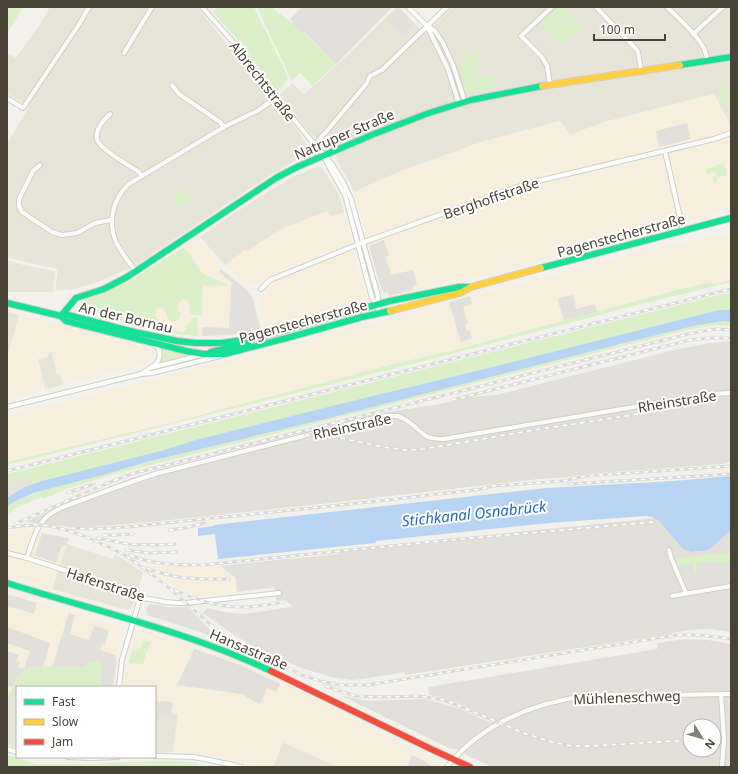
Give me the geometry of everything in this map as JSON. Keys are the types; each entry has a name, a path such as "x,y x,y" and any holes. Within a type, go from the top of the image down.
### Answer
{"main road":[{"name":"Natruper Straße","path":"61,316 76,298 104,289 136,272 276,178 323,155 429,113 462,103 550,84 731,57"},
{"name":"Pagenstecherstraße","path":"225,354 355,319 460,293 471,288 731,218"},
{"name":"Pagenstecherstraße","path":"257,338 390,301 459,287 471,288"},
{"path":"7,304 61,316"},
{"name":"An der Bornau","path":"61,316 68,315 187,342 222,343 257,338"},
{"name":"An der Bornau","path":"61,316 66,321 186,351 203,354 225,354"},
{"path":"203,354 247,343 257,338"},
{"name":"Hansastraße","path":"7,583 133,620 216,647 246,659 470,767"}],"street":[{"path":"7,98 23,108 89,7"},
{"path":"124,53 152,7"},
{"name":"Albrechtstraße","path":"202,7 242,52 276,98 323,155 345,195 378,296 376,306 379,314"},
{"path":"408,7 427,26 436,31 448,51 454,65 462,103"},
{"path":"314,145 367,83 370,76 382,70 448,7"},
{"path":"550,84 547,66 542,57 522,36 552,7"},
{"path":"596,7 636,49 638,52 641,70"},
{"path":"667,7 702,44 706,52 707,61"},
{"path":"693,34 723,7"},
{"path":"427,26 448,69 462,103"},
{"path":"172,85 179,94 220,122 224,127"},
{"path":"136,272 117,244 113,233 111,220 113,209 117,199 123,191 130,183 224,127 257,111 276,98"},
{"path":"110,114 103,121 97,133 98,143 139,172 142,176"},
{"name":"Berghoffstraße","path":"261,289 270,280 307,265 514,188 714,139 731,133"},
{"path":"665,151 683,231"},
{"path":"40,165 33,171 18,199 22,212 52,232 62,235 77,233 95,223 111,220"},
{"name":"An der Bornau","path":"150,368 156,364 160,357 157,346 153,343"},
{"name":"Pagenstecherstraße","path":"141,374 150,368 203,354"},
{"name":"Pagenstecherstraße","path":"7,407 141,374 152,373 225,354"},
{"name":"Rheinstraße","path":"27,558 36,533 43,520 50,514 67,506 154,474 378,417 398,416 428,437 444,439 711,394 731,393"},
{"path":"670,550 671,558 686,593"},
{"name":"Hafenstraße","path":"7,553 27,558 131,592 140,598 165,602 176,603 279,593"},
{"path":"672,596 731,586"},
{"path":"119,686 122,660 140,598"},
{"path":"721,694 724,739 722,767"},
{"name":"Mühleneschweg","path":"447,767 475,740 489,729 530,709 556,701 585,696 606,695 731,694"},
{"path":"156,756 194,757 241,767"}],"shaded area":[{"path":"50,7 197,7 276,106 296,128 308,147 308,153 264,179 133,267 95,283 73,289 55,291 58,269 7,257 7,144 29,107 7,93 7,53 16,58 41,23"},
{"path":"302,7 392,7 336,64 304,32 302,34 292,23 293,22 290,19"},
{"path":"397,7 399,7 425,34 453,7 731,7 731,126 714,94 604,122 570,135 561,121 484,141 396,173 354,192 336,159 337,157 332,144 325,143 313,136 279,95 293,83 304,95"},
{"path":"398,9 414,25 403,36 387,19"},
{"path":"714,94 731,126 731,207 674,226 472,279 447,282 389,297 382,292 354,192 396,173 484,141 561,121 570,135 604,122"},
{"path":"687,123 691,139 659,147 656,131"},
{"path":"318,166 322,168 335,188 344,213 330,216 328,212 267,238 225,265 200,237 225,219 287,180"},
{"path":"328,211 330,216 344,213 352,239 350,244 291,267 249,286 225,265 245,250 246,252 285,227"},
{"path":"731,233 731,280 716,284 707,283 681,289 462,348 386,366 178,421 7,462 7,415 190,370 638,252"},
{"path":"196,239 221,268 248,290 253,296 262,329 229,336 177,335 86,313 80,308 81,300 106,292 133,279"},
{"path":"384,240 389,256 386,257 391,275 413,270 417,285 413,286 413,290 389,296 388,292 384,293 380,285 370,249 371,245"},
{"path":"352,251 366,296 362,303 265,329 258,299 268,295 273,283"},
{"path":"7,260 23,265 55,271 53,292 7,292"},
{"path":"221,269 252,296 261,329 229,335 202,336 203,327 229,328 231,286 233,284 219,272"},
{"path":"573,295 576,309 595,304 597,312 564,320 557,298"},
{"path":"470,296 472,304 463,307 468,323 465,325 472,338 461,342 449,302"},
{"path":"7,312 19,315 7,360"},
{"path":"19,315 152,349 154,354 153,359 150,362 63,385 60,374 57,375 51,350 47,357 38,359 45,389 7,400 7,360"},
{"path":"731,341 731,462 723,464 585,474 569,477 539,479 161,521 78,528 26,522 65,504 131,478 148,473 389,412 440,404 470,397 496,395 678,349"},
{"path":"51,350 57,375 60,374 63,385 45,389 38,359 47,357"},
{"path":"20,477 33,479 33,484 24,487 7,498 7,481"},
{"path":"656,518 682,548 691,552 710,549 731,530 731,632 712,629 687,630 664,635 405,675 405,672 351,680 331,677 302,668 268,654 237,637 203,613 207,608 243,614 292,606 285,600 276,601 274,587 237,592 236,578 221,566 339,554 339,550"},
{"path":"33,529 42,533 69,538 52,589 7,574 7,531"},
{"path":"42,533 69,538 66,546 62,545 56,563 35,555"},
{"path":"67,544 113,559 115,554 143,573 132,608 128,610 52,589"},
{"path":"288,559 289,571 277,572 277,576 272,577 273,587 237,591 236,578 230,573 229,565"},
{"path":"696,562 731,562 731,582 689,588 687,574 682,574 678,566 693,563 694,574 697,574"},
{"path":"155,566 204,568 221,566 236,578 237,592 195,596 176,587 152,571"},
{"path":"7,592 123,628 117,658 114,686 16,686 16,694 9,694 7,698"},
{"path":"7,594 37,603 34,614 7,607"},
{"path":"150,604 168,607 187,607 216,637 147,615 146,609"},
{"path":"69,613 75,615 70,634 89,640 94,626 109,630 105,644 102,644 100,650 115,655 116,662 113,686 101,686 101,661 90,662 84,667 52,667"},
{"path":"7,627 50,643 43,667 27,667 24,669 30,651 7,643"},
{"path":"138,629 238,661 443,765 442,767 338,767 283,742 273,767 257,767 209,755 173,752 178,714 156,713 156,686 124,686 128,659 136,630"},
{"path":"685,639 708,640 731,644 731,767 493,767 470,757 457,749 451,749 342,696 368,701 425,699 460,709 491,723 495,720 456,702 429,695 428,687 657,649 658,643"},
{"path":"194,649 240,665 280,684 276,692 267,688 260,704 241,694 177,685"},
{"path":"7,651 19,655 17,661 20,662 18,667 24,669 12,687 7,685"},
{"path":"532,680 535,692 525,694 525,703 507,710 500,701 498,685 502,685 503,688 510,687 509,683"},
{"path":"484,687 497,694 495,697 492,695 488,701 474,698 473,692 464,694 464,691"},
{"path":"9,694 16,694 16,747 7,744 7,698"},
{"path":"156,701 173,702 171,714 156,713"},
{"path":"560,706 563,724 545,728 525,722 522,717 545,709"},
{"path":"156,713 178,714 173,752 156,753"},
{"path":"282,742 338,767 273,767"},
{"path":"412,755 415,756 434,767 407,767"}],"green space":[{"path":"7,7 23,7 7,34"},
{"path":"218,7 254,7 288,77 277,92 243,46 213,12"},
{"path":"257,7 271,7 292,23 302,33 303,32 336,64 312,86 300,73 291,81"},
{"path":"556,7 562,7 582,28 564,45 540,22"},
{"path":"476,43 481,50 476,58 479,66 475,73 476,75 483,73 489,77 492,75 496,87 467,92 459,63 469,53 473,53 476,50 473,45"},
{"path":"731,86 731,103 725,106 718,88"},
{"path":"724,163 727,175 717,178 717,182 714,183 712,177 716,176 715,172 707,174 705,169"},
{"path":"183,188 192,199 179,208 173,197"},
{"path":"184,247 203,274 231,286 203,285 202,315 192,315 189,311 187,300 182,300 179,304 178,307 181,315 177,321 170,321 162,307 156,310 155,315 158,320 159,328 162,330 171,329 183,332 192,318 198,318 197,336 162,332 139,325 86,313 82,309 81,300 106,292 133,279"},
{"path":"731,280 731,282 424,361 7,465 7,462 178,421 386,366 462,348 681,289 707,283 716,284"},
{"path":"731,292 731,326 716,325 687,330 107,476 66,489 43,499 42,497 13,509 13,511 7,514 7,507 30,494 39,491 33,484 33,479 20,477 7,481 7,474"},
{"path":"161,348 183,354 183,357 160,363 163,355"},
{"path":"714,554 731,554 731,562 696,562 697,574 694,574 679,566 681,575 677,566 676,558"},
{"path":"143,640 150,642 143,664 129,663 132,650 136,651 137,648 140,649"},
{"path":"101,660 101,686 16,686 16,694 9,694 24,669 27,667 84,667 90,662"},
{"path":"7,755 36,764 88,764 154,761 198,763 196,767 7,767"}],"water":[{"path":"719,310 731,310 731,322 723,321 693,326 317,421 146,462 33,493 7,507 7,498 24,487 42,481 161,451 196,440"},
{"name":"Stichkanal Osnabrück","path":"731,476 731,530 710,549 705,551 691,552 685,550 658,520 646,516 549,523 218,559 215,534 198,536 198,528 214,525 547,488 674,481"}],"railway":[{"path":"7,471 731,289"},
{"path":"15,524 131,474 688,334 715,329 731,330"},
{"path":"452,400 690,340 731,338"},
{"path":"305,435 321,434 383,447 406,450 424,449 665,410"},
{"path":"71,528 93,529 127,527 379,501 481,489 493,486 563,481 585,476 731,466"},
{"path":"569,484 731,474"},
{"path":"67,493 94,484"},
{"path":"130,555 157,563 203,565 450,540 653,522"},
{"path":"169,530 205,523"},
{"path":"7,528 32,525 52,526 84,536 111,548 126,556 151,574 229,639 302,675 320,681 340,685 368,685 676,635 731,639"},
{"path":"103,535 133,534"},
{"path":"97,538 128,544 175,544"},
{"path":"126,550 149,553 176,552"},
{"path":"147,568 178,577 198,579 229,579"},
{"path":"175,590 200,600 218,605 236,607 249,607 284,602"},
{"path":"325,686 357,696 419,696 444,700 526,734 556,743 573,746 682,740"}],"traffic: fast":[{"path":"680,65 731,57"},
{"path":"61,316 76,298 104,289 127,277 276,178 297,167 374,134 429,113 471,100 542,86"},
{"path":"541,268 731,218"},
{"path":"7,303 61,316 68,315 134,332 177,341 222,343 257,338 390,301 459,287 470,287"},
{"path":"61,316 66,321 186,351 203,354 225,354 362,317 390,311"},
{"path":"211,352 248,343"},
{"path":"7,583 174,633 207,644 271,671"}],"traffic: slow":[{"path":"542,86 680,65"},
{"path":"390,311 460,293 471,287 541,268"}],"traffic: jam":[{"path":"271,671 470,767"}]}
